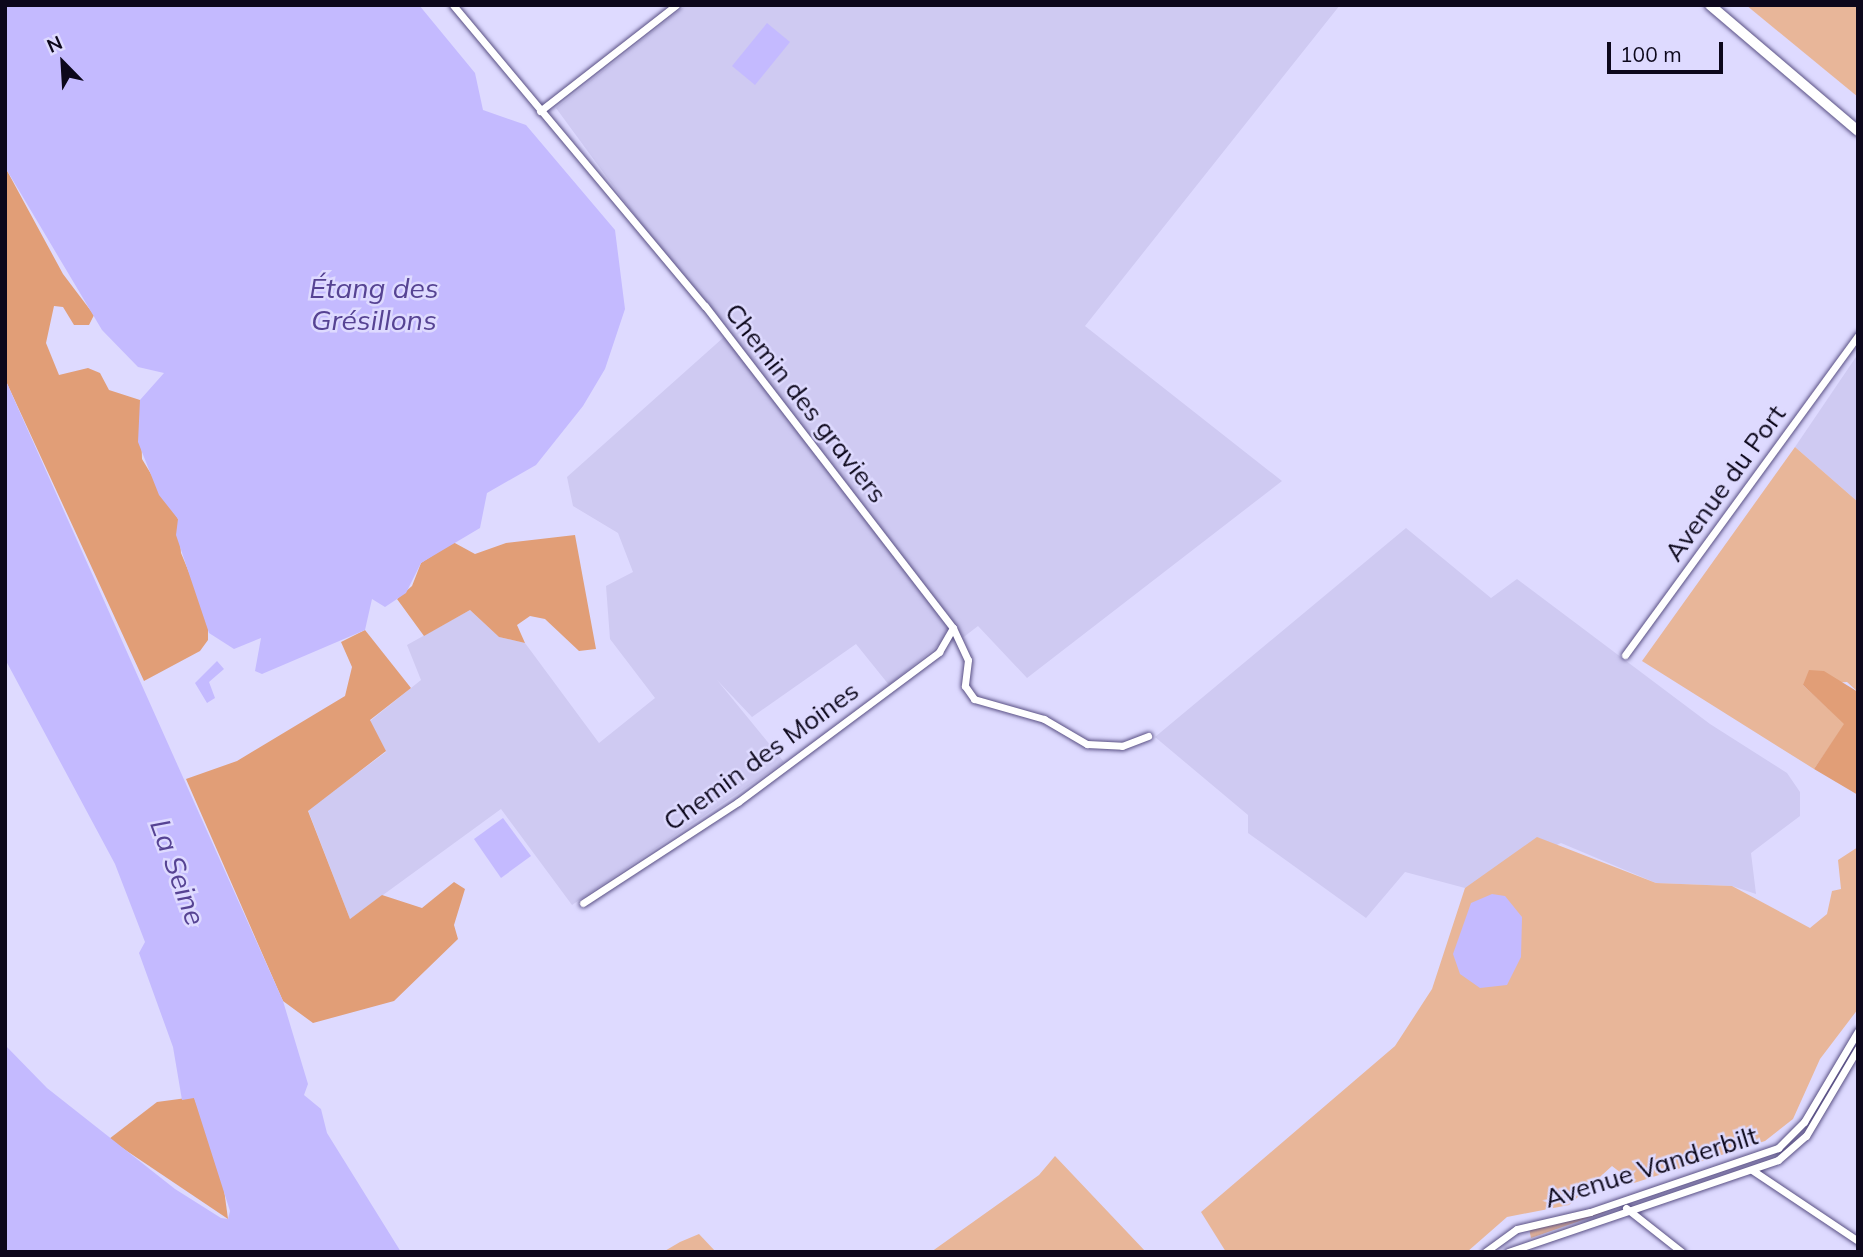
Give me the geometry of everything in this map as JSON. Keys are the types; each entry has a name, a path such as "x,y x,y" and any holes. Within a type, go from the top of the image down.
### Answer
{"main road":[{"path":"1710,5 1858,131"}],"street":[{"name":"Chemin des graviers","path":"453,5 705,306 953,628 968,660 965,686 985,706 1044,719 1087,744 1122,746 1148,736"},
{"path":"540,111 676,5"},
{"name":"Avenue du Port","path":"1625,655 1858,335"},
{"name":"Chemin des Moines","path":"583,903 738,802 939,652 953,628"},
{"name":"Avenue Vanderbilt","path":"1485,1252 1517,1229 1590,1212 1778,1149 1804,1122 1858,1031"},
{"name":"Avenue Vanderbilt","path":"1508,1252 1626,1208 1752,1170 1801,1141 1858,1048"},
{"path":"1848,1064 1858,1070"},
{"path":"1752,1170 1858,1241"},
{"path":"1626,1208 1682,1252"}],"shaded area":[{"path":"686,5 1340,5 1085,326 1282,481 1027,678 978,626 956,643 951,635 889,685 856,644 752,717 717,680 784,762 572,905 501,809 350,919 308,810 386,752 370,721 421,680 407,645 470,610 499,637 525,643 599,743 655,698 610,639 606,586 633,572 618,533 573,506 567,477 724,337 556,108"},
{"path":"1746,5 1858,5 1858,97"},
{"path":"5,167 63,274 94,315 89,325 74,325 63,307 54,306 46,343 59,375 88,368 100,373 109,390 140,400 142,459 178,519 181,553 208,618 208,640 200,651 144,681 5,379"},
{"path":"1858,354 1858,502 1795,447"},
{"path":"1795,447 1858,502 1858,692 1847,682 1803,685 1845,724 1814,769 1642,661"},
{"path":"1406,528 1491,598 1517,579 1710,724 1787,773 1800,792 1800,816 1751,853 1756,894 1732,886 1656,883 1561,843 1465,888 1405,872 1366,918 1248,833 1248,815 1155,737"},
{"path":"575,535 596,649 579,651 545,619 530,616 517,625 525,643 499,637 470,610 424,636 397,599 412,586 421,563 453,542 475,554 506,543"},
{"path":"365,630 411,688 370,720 386,751 308,811 350,919 382,895 422,908 454,882 465,889 454,925 458,939 394,1001 313,1023 283,1001 186,779 237,761 345,696 352,667 341,642"},
{"path":"1809,670 1824,671 1858,692 1858,795 1814,769 1844,724 1803,685"},
{"path":"1537,837 1656,883 1732,886 1810,928 1827,914 1832,891 1841,889 1838,860 1858,847 1858,1009 1820,1059 1793,1119 1765,1141 1634,1183 1612,1166 1569,1205 1507,1217 1467,1252 1226,1252 1201,1212 1395,1046 1432,989 1465,888"},
{"path":"194,1097 222,1175 228,1219 109,1139 157,1102"},
{"path":"1055,1156 1146,1252 931,1252 1039,1175"},
{"path":"1604,1210 1605,1212 1531,1238 1529,1228"},
{"path":"699,1234 716,1252 663,1252 680,1242"}],"water":[{"name":"Étang des Grésillons","path":"5,5 419,5 475,73 483,110 526,125 615,230 625,309 605,369 583,406 536,465 487,493 480,528 421,563 406,593 385,607 372,599 365,630 262,674 255,671 261,638 234,649 209,633 176,535 178,519 159,495 138,442 140,400 164,373 138,367 102,330 5,167"},
{"path":"767,23 790,42 755,85 732,66"},
{"name":"La Seine","path":"5,379 283,1001 308,1084 304,1095 321,1109 327,1133 401,1252 5,1252 5,1045 47,1088 175,1189 221,1218 228,1219 230,1211 194,1098 182,1100 173,1047 139,953 145,942 115,864 5,659"},
{"path":"217,661 224,669 209,682 215,698 207,703 195,683"},
{"path":"503,818 531,856 501,878 474,839"},
{"path":"1492,894 1505,896 1522,917 1521,957 1507,985 1480,988 1460,974 1453,954 1471,903"}]}
